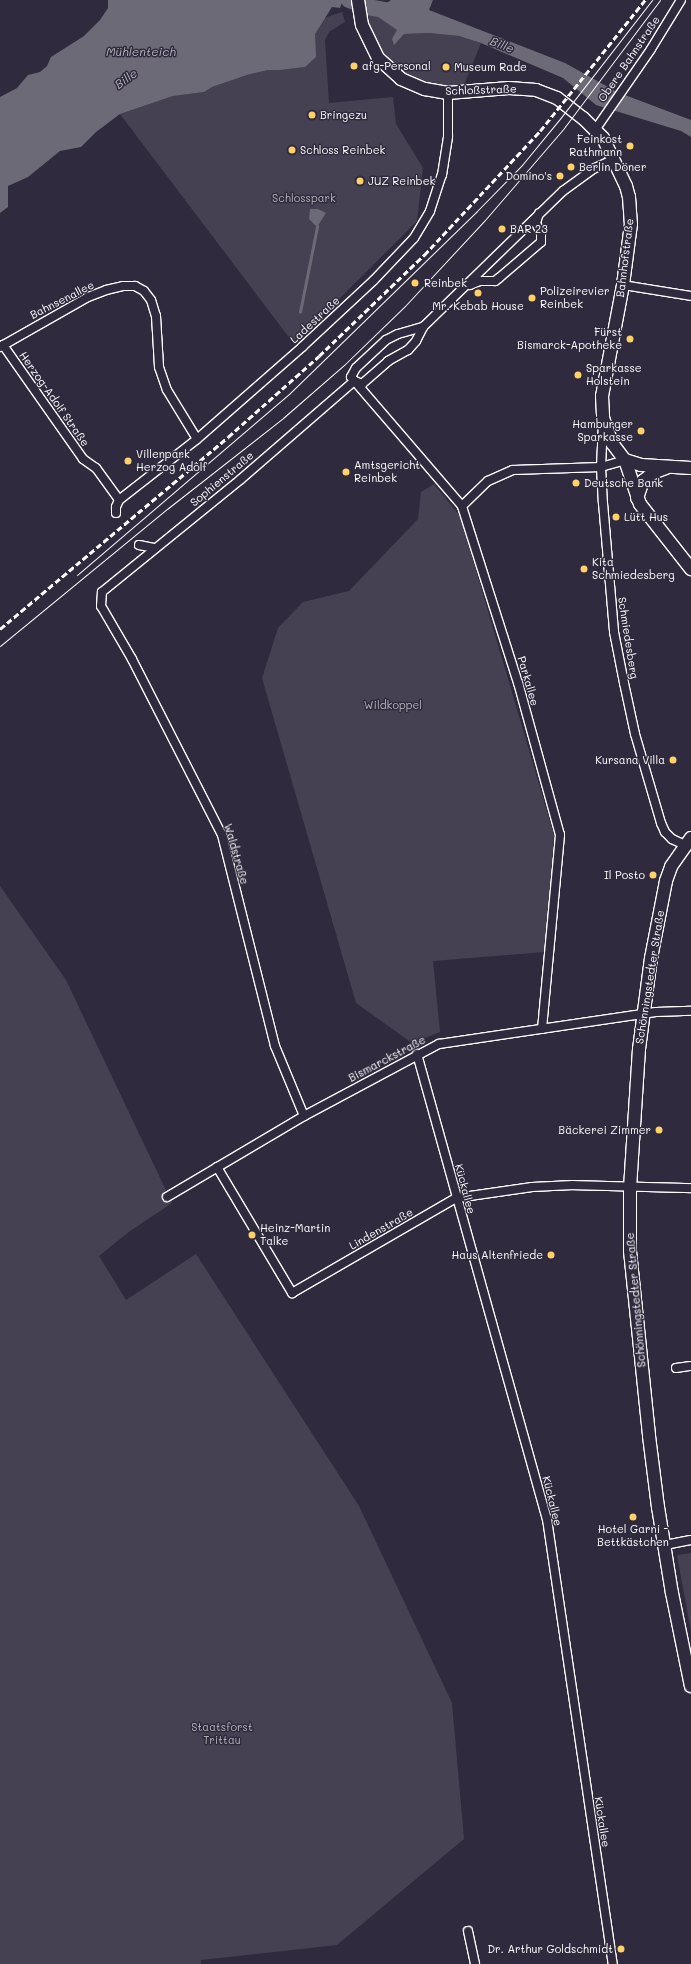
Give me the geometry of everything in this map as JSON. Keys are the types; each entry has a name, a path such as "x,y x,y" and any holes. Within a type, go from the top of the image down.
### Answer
{"main road":[{"name":"Schloßstraße","path":"358,0 361,21 366,37 378,58 401,79 425,89 448,93 509,88 536,90 557,98 583,118 595,130"},
{"name":"Bahnhofstraße","path":"595,130 603,138 614,159 626,186 630,207 631,224 623,285 602,396 603,418 612,444 625,460"},
{"path":"625,460 637,464 656,467"},
{"path":"625,460 637,498 651,519 691,569"},
{"path":"631,478 636,470 656,467 691,468"},
{"path":"637,498 639,487 646,478 658,471 670,467"},
{"name":"Schönningstedter Straße","path":"688,841 671,867 666,881 651,958 643,1015 630,1186 630,1251 635,1313 657,1499 691,1686"}],"street":[{"name":"Obere Bahnstraße","path":"595,130 625,87 681,0"},
{"name":"Ladestraße","path":"119,500 197,439 302,347 374,280 414,238 430,211 442,175 448,136 448,93"},
{"name":"Sophienstraße","path":"354,381 362,384 388,361 408,350 416,341 423,327 539,212 563,190 585,174 601,164 614,159"},
{"name":"Sophienstraße","path":"464,288 480,281 491,282 499,278 541,242 541,233 536,223 539,212"},
{"path":"623,285 691,296"},
{"name":"Bahnsenallee","path":"2,346 88,297 106,290 124,286 135,286 144,292 151,300 156,316 159,367 167,390 197,439"},
{"name":"Sophienstraße","path":"354,381 352,374 356,368 386,340 398,334 423,327"},
{"name":"Herzog-Adolf Straße","path":"2,346 83,460 96,468 119,500"},
{"name":"Sophienstraße","path":"102,592 154,548 241,479 354,381"},
{"name":"Parkallee","path":"354,381 462,506 518,683 560,835 542,1029"},
{"name":"Schmiedesberg","path":"603,418 600,467 614,632 635,734 661,824 665,832 672,839 688,841"},
{"path":"462,506 488,481 496,476 513,470 522,468 600,467 625,460"},
{"path":"116,513 116,507 119,500"},
{"path":"139,545 154,548"},
{"name":"Waldstraße","path":"102,592 101,606 135,666 222,835 271,1031 304,1116"},
{"name":"Bismarckstraße","path":"167,1197 304,1116 417,1054 439,1044 643,1015 691,1011"},
{"name":"Kückallee","path":"417,1054 456,1198 547,1519 613,1964"},
{"name":"Lindenstraße","path":"217,1167 292,1293 456,1198 532,1187 573,1185 691,1188"},
{"path":"676,1368 691,1366"},
{"path":"665,1545 691,1540"},
{"path":"468,1931 475,1964"}],"green space":[{"path":"368,10 404,34 429,33 459,36 481,43 464,85 440,85 425,82 407,74 392,64 379,46 369,28"},
{"name":"Schlosspark","path":"342,12 345,22 329,32 325,40 329,103 393,97 396,124 423,168 417,221 294,344 120,114 173,96 203,92 212,87 247,75 268,70 305,67 314,43 315,34 324,18"},
{"name":"Wildkoppel","path":"434,484 460,516 554,835 545,952 433,961 440,1032 412,1043 356,1003 262,678 278,628 303,602 349,591 418,519 421,492"},
{"name":"Staatsforst Trittau","path":"0,886 66,980 172,1203 130,1231 99,1256 126,1300 196,1254 359,1506 452,1703 464,1839 337,1945 201,1960 201,1964 0,1964"},
{"path":"691,1553 691,1632 677,1555"}],"water":[{"name":"Mühlenteich","path":"108,0 343,0 340,8 332,7 315,34 316,57 305,67 268,70 247,75 212,87 204,92 173,96 120,114 96,132 81,147 60,151 28,177 8,186 8,207 0,213 0,97 17,88 28,75 40,72 47,66 51,57 84,36 100,20 108,8"},
{"path":"391,0 433,0 429,10 565,63 617,92 691,120 691,137 681,131 596,105 563,78 481,43 459,36 429,33 404,34 394,45 392,39 397,30 368,10 368,4 384,5"},
{"path":"310,209 318,209 326,213 317,227 309,219"}],"waterway":[{"name":"Bille","path":"349,0 368,7 390,11"},
{"path":"300,312 317,227"}],"tram line":[{"path":"77,575 290,393 476,212 522,165 559,120 652,0"},
{"path":"0,646 167,509 283,418 344,365 405,306 485,220 564,128 660,0"}],"railway":[{"path":"0,629 228,437 319,356 424,255 540,131 645,0"}],"place":[{"name":"afg-Personal","path":"354,66"},
{"name":"Museum Rade","path":"446,67"},
{"name":"Bringezu","path":"312,115"},
{"name":"Feinkost Rathmann","path":"630,146"},
{"name":"Schloss Reinbek","path":"292,150"},
{"name":"Berlin Döner","path":"571,167"},
{"name":"Domino's","path":"560,176"},
{"name":"JUZ Reinbek","path":"360,181"},
{"name":"BAR 23","path":"502,229"},
{"name":"Reinbek","path":"415,283"},
{"name":"Mr. Kebab House","path":"478,293"},
{"name":"Polizeirevier Reinbek","path":"532,298"},
{"name":"Fürst Bismarck-Apotheke","path":"630,339"},
{"name":"Sparkasse Holstein","path":"578,375"},
{"name":"Hamburger Sparkasse","path":"641,431"},
{"name":"Villenpark Herzog Adolf","path":"128,461"},
{"name":"Amtsgericht Reinbek","path":"346,472"},
{"name":"Deutsche Bank","path":"576,483"},
{"name":"Lütt Hus","path":"616,517"},
{"name":"Kita Schmiedesberg","path":"584,569"},
{"name":"Kursana Villa","path":"673,760"},
{"name":"Il Posto","path":"653,875"},
{"name":"Bäckerei Zimmer","path":"659,1130"},
{"name":"Heinz-Martin Talke","path":"252,1235"},
{"name":"Haus Altenfriede","path":"551,1255"},
{"name":"Hotel Garni - Bettkästchen","path":"633,1517"},
{"name":"Dr. Arthur Goldschmidt","path":"621,1949"}]}
